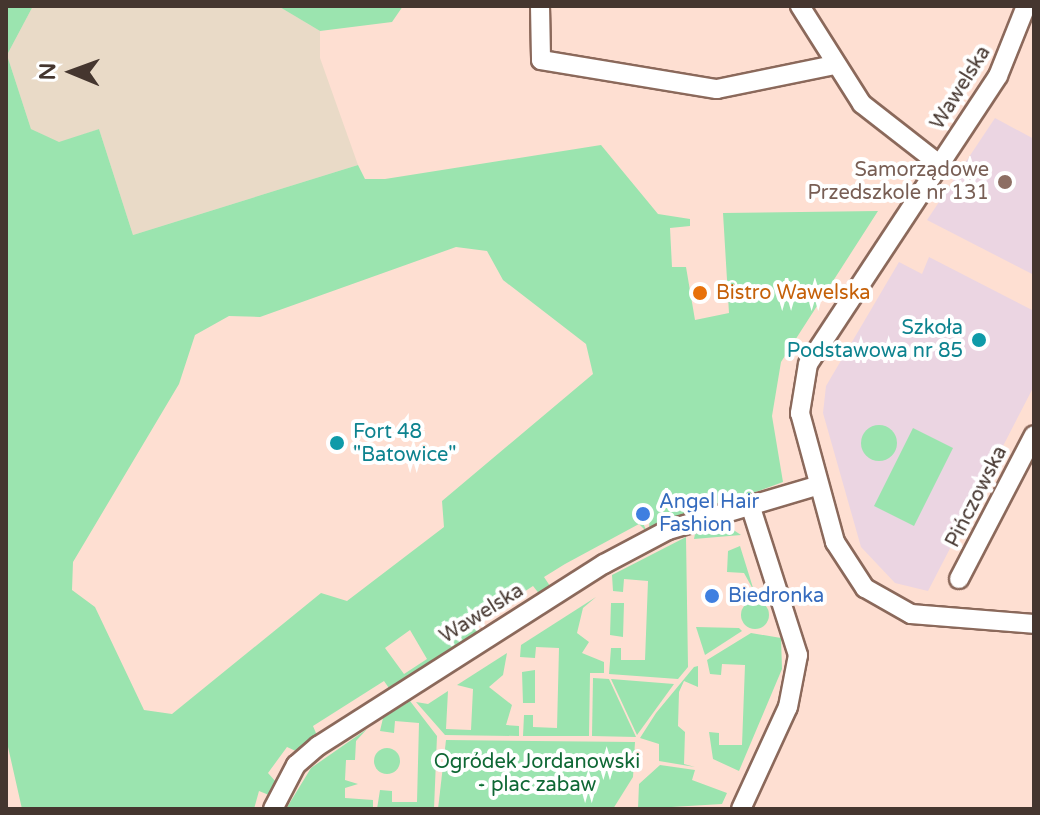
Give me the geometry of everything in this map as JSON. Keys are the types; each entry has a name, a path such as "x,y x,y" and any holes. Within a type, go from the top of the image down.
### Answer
{"street":[{"path":"540,6 541,60 717,89 834,65"},
{"path":"800,6 834,65 876,119 939,164"},
{"name":"Wawelska","path":"1026,6 998,76 808,364 800,413 817,486 833,536 858,580 892,607 942,618 1034,624"},
{"name":"Pińczowska","path":"959,579 1034,435"},
{"name":"Wawelska","path":"273,809 280,789 318,746 604,564 651,537 817,486"},
{"path":"741,809 788,707 798,655 750,505"}],"shaded area":[{"path":"33,6 278,6 320,31 320,58 358,165 133,235 99,129 59,143 31,129 7,55"},
{"path":"995,118 1034,139 1034,275 927,220"},
{"path":"929,257 1034,311 1034,386 928,591 895,583 861,547 823,413 826,386 899,262 922,274"}],"green space":[{"path":"6,6 33,6 7,55 31,129 59,142 99,129 133,235 358,165 365,179 385,179 601,145 658,214 690,219 690,226 670,228 672,267 686,267 695,320 729,313 723,213 878,211 781,362 772,416 783,482 649,531 650,507 638,512 647,532 639,524 565,564 544,577 552,589 541,596 533,586 473,625 480,634 391,691 384,681 313,726 318,738 298,752 287,747 268,773 276,782 269,795 259,791 254,809 22,809 6,738","holes":["456,247 487,251 503,280 586,344 593,374 442,501 444,527 347,601 321,593 172,714 144,710 95,607 72,590 73,562 179,384 195,335 229,316 260,317","410,630 427,659 404,674 385,648"]},
{"path":"278,6 403,6 392,22 320,31"},
{"path":"879,425 892,430 897,443 892,456 879,461 866,456 861,443 866,430"},
{"path":"913,428 953,448 914,526 874,506"},
{"path":"726,525 741,535 694,539 695,534"},
{"path":"686,537 688,667 678,679 609,674 611,648 621,648 621,660 645,660 648,581 624,579 623,592 613,591 612,575"},
{"path":"740,546 754,591 744,573 727,572 728,551"},
{"path":"596,597 583,608 577,633 589,642 582,653 604,662 604,673 590,673 589,736 523,736 524,715 533,715 533,727 557,728 559,648 536,647 535,658 520,657 521,645"},
{"path":"755,601 765,605 769,615 765,625 755,629 745,625 741,615 745,605"},
{"path":"611,603 624,603 623,637 610,635"},
{"path":"696,627 739,628 742,631 705,655"},
{"path":"751,633 781,638 782,669 739,771 713,759 709,732 719,733 719,745 742,745 745,665 722,664 721,675 710,674 707,660"},
{"path":"507,653 503,675 489,687 512,705 506,725 519,726 519,736 445,735 416,702 428,704 448,691 446,729 471,730 473,689 457,685"},
{"path":"698,666 698,687 684,681 679,692 678,726 685,732 684,764 695,767 659,761 659,744 640,738 656,713 694,667"},
{"path":"535,670 535,703 523,703 522,672"},
{"path":"593,678 609,679 636,737 592,736"},
{"path":"611,679 674,684 637,735"},
{"path":"410,701 437,736 434,809 377,809 380,790 392,791 392,802 417,802 419,723 395,721 394,733 380,731 383,718"},
{"path":"367,729 356,741 355,760 346,760 345,780 358,784 345,788 345,798 373,800 373,809 286,809 311,768"},
{"name":"Ogródek Jordanowski - plac zabaw","path":"446,740 635,742 633,777 613,809 438,809"},
{"path":"387,748 396,752 400,761 396,770 387,774 378,770 374,761 378,752"},
{"path":"660,765 695,770 692,780 727,793 722,804 638,809 639,784"}],"place":[{"name":"Samorządowe Przedszkole nr 131","path":"1005,182"},
{"name":"Bistro Wawelska","path":"700,293"},
{"name":"Szkoła Podstawowa nr 85","path":"979,340"},
{"name":"Fort 48 \"Batowice\"","path":"337,443"},
{"name":"Angel Hair Fashion","path":"643,514"},
{"name":"Biedronka","path":"712,596"}]}
